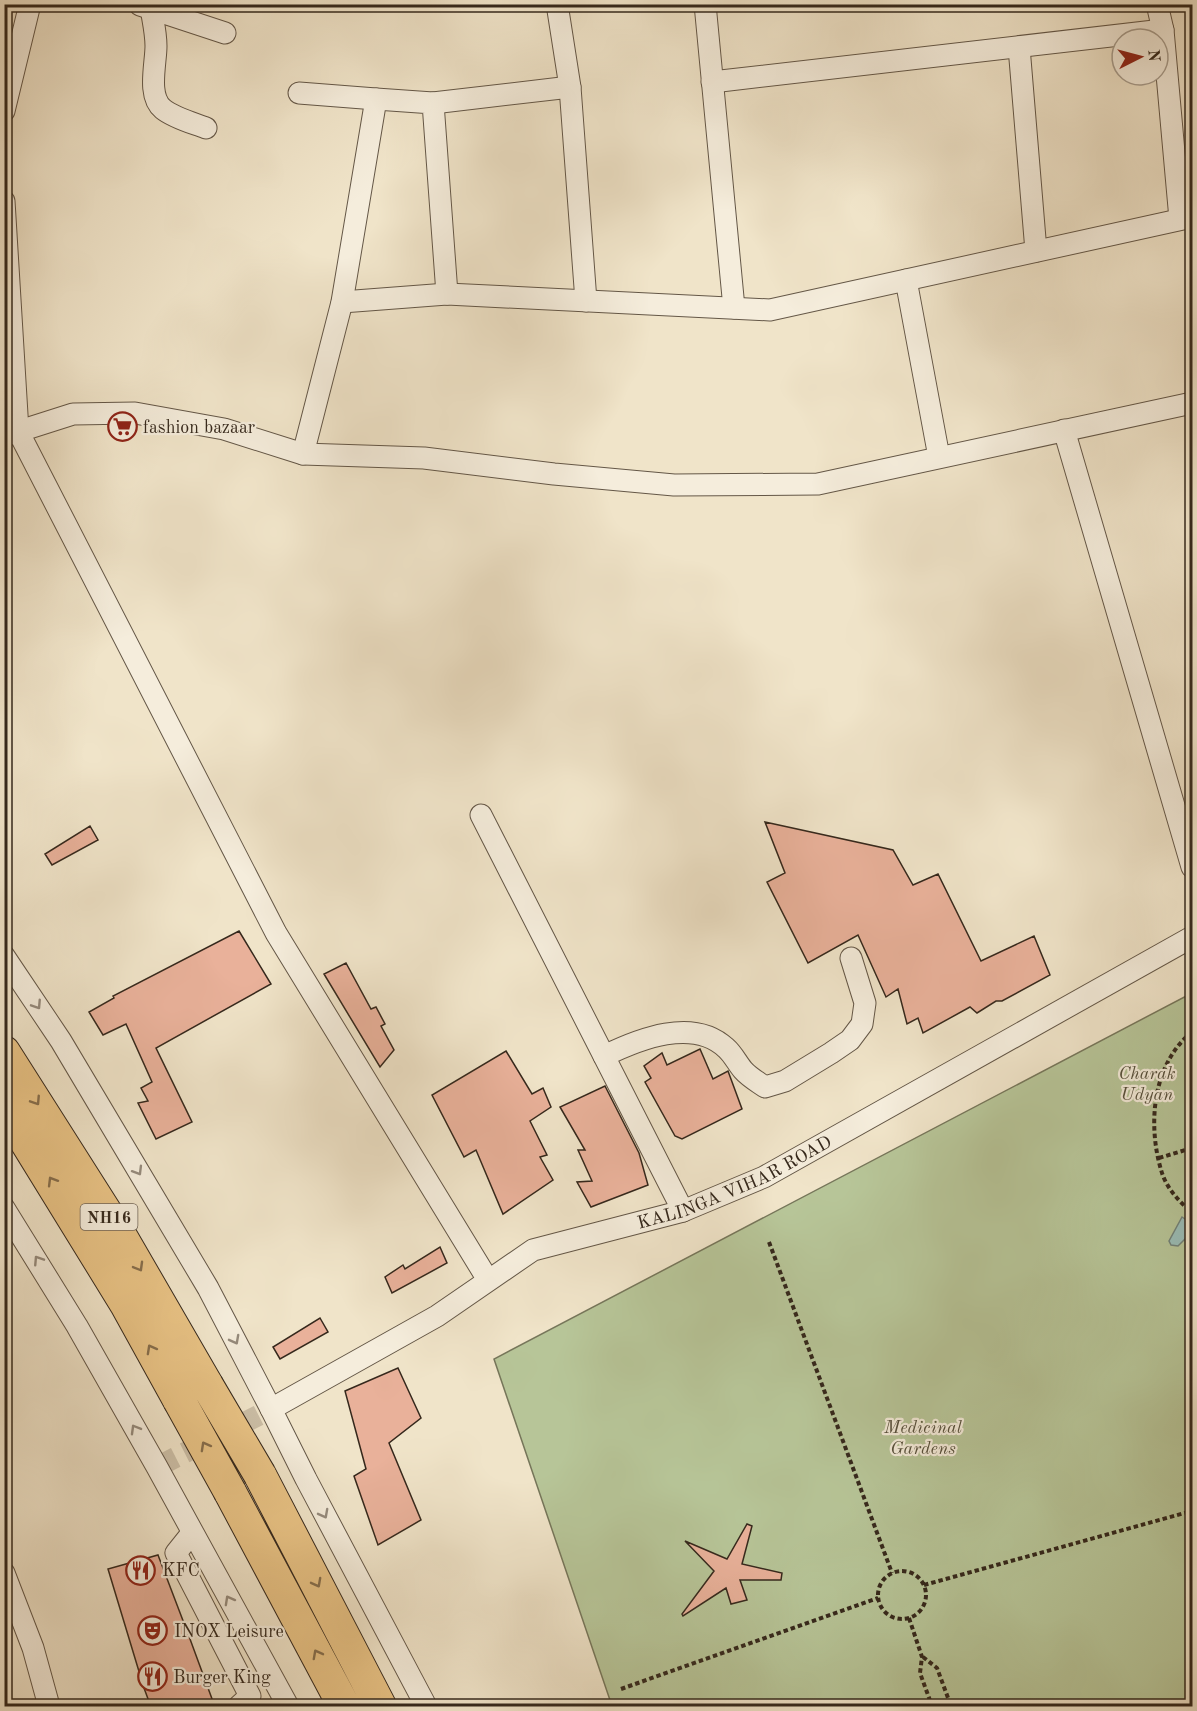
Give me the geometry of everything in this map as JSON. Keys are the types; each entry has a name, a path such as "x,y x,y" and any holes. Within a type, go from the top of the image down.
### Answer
{"highway":[{"name":"NH16","path":"4,1052 119,1233 260,1475 380,1707"},
{"name":"NH16","path":"4,1106 126,1304 230,1492 344,1707"}],"street":[{"path":"4,111 30,4"},
{"path":"556,4 570,87 586,301"},
{"path":"705,4 734,308"},
{"path":"1157,4 1162,27"},
{"path":"145,6 225,33"},
{"path":"145,6 156,44 154,89 159,105 165,111 206,128"},
{"path":"712,82 1110,36"},
{"path":"1019,47 1036,251"},
{"path":"299,93 433,103 570,87"},
{"path":"342,302 447,294 770,310 1186,218 1170,87"},
{"path":"303,453 342,302 376,99"},
{"path":"433,103 447,294"},
{"path":"4,201 11,433 276,933 488,1281"},
{"path":"906,280 939,458"},
{"path":"11,433 73,414 135,412 224,429 303,453 424,458 554,474 674,485 818,484 1192,403"},
{"path":"1064,430 1184,814 1192,867"},
{"path":"481,815 683,1210"},
{"name":"KALINGA VIHAR ROAD","path":"271,1408 437,1316 533,1250 683,1210 764,1178 1192,937"},
{"path":"4,956 61,1041 208,1288 426,1707"},
{"path":"604,1056 630,1044 665,1035 694,1032 714,1039 728,1049 745,1073 765,1087 785,1081 850,1040 862,1024 865,1003 851,958"},
{"path":"4,1208 77,1326 288,1707"},
{"path":"192,1533 176,1553 250,1696 239,1707"},
{"path":"4,1573 33,1648 50,1707"}],"path":[{"path":"1192,1032 1164,1066 1155,1098 1155,1143 1162,1175 1179,1202 1192,1213"},
{"path":"1158,1158 1192,1148"},
{"path":"769,1242 892,1573"},
{"path":"924,1585 1192,1511"},
{"path":"906,1571 914,1574 924,1585 925,1601 922,1608 909,1618 901,1619 886,1613 881,1606 878,1598 881,1584 892,1573 906,1571"},
{"path":"621,1689 878,1598"},
{"path":"909,1618 922,1657 920,1673 932,1707"},
{"path":"922,1657 937,1668 951,1707"}],"green space":[{"name":"Medicinal Gardens","path":"1192,993 1192,1706 612,1706 494,1359"}],"water":[{"path":"1182,1217 1188,1221 1192,1219 1192,1232 1178,1246 1171,1245 1169,1241"}],"building":[{"path":"765,822 893,850 913,885 938,874 981,961 1034,936 1050,975 1002,1001 996,1001 977,1013 970,1007 923,1033 918,1018 907,1024 898,989 886,997 858,935 808,963 767,882 785,873"},
{"path":"90,826 98,840 52,865 45,854"},
{"path":"239,931 271,984 156,1048 192,1122 156,1139 138,1103 148,1101 141,1088 152,1082 126,1024 103,1035 89,1012 114,998 113,996"},
{"path":"346,963 371,1009 376,1007 385,1024 381,1026 394,1050 380,1067 324,974"},
{"path":"700,1049 713,1079 728,1071 742,1109 682,1139 675,1136 645,1082 651,1078 644,1066 662,1053 667,1065"},
{"path":"506,1051 532,1094 543,1088 551,1107 530,1121 547,1155 540,1157 553,1180 503,1214 476,1150 464,1157 432,1095"},
{"path":"605,1086 639,1153 648,1185 591,1207 577,1182 592,1181 578,1150 585,1150 560,1107"},
{"path":"440,1247 447,1263 392,1293 385,1277 403,1265 405,1269"},
{"path":"320,1318 328,1332 280,1359 273,1347"},
{"path":"398,1368 421,1418 389,1443 421,1520 378,1545 354,1476 366,1469 345,1391"},
{"path":"747,1524 752,1526 742,1564 782,1573 781,1580 740,1580 747,1600 731,1604 726,1588 683,1616 682,1614 714,1571 685,1541 727,1559"},
{"path":"158,1555 215,1707 151,1707 108,1569"}],"tunnel":[{"path":"157,1467 271,1409"}],"place":[{"name":"fashion bazaar","path":"122,427"},
{"name":"KFC","path":"141,1570"},
{"name":"INOX Leisure","path":"153,1631"},
{"name":"Burger King","path":"152,1677"}],"park label":[{"name":"Charak Udyan","path":"1147,1083"}]}
